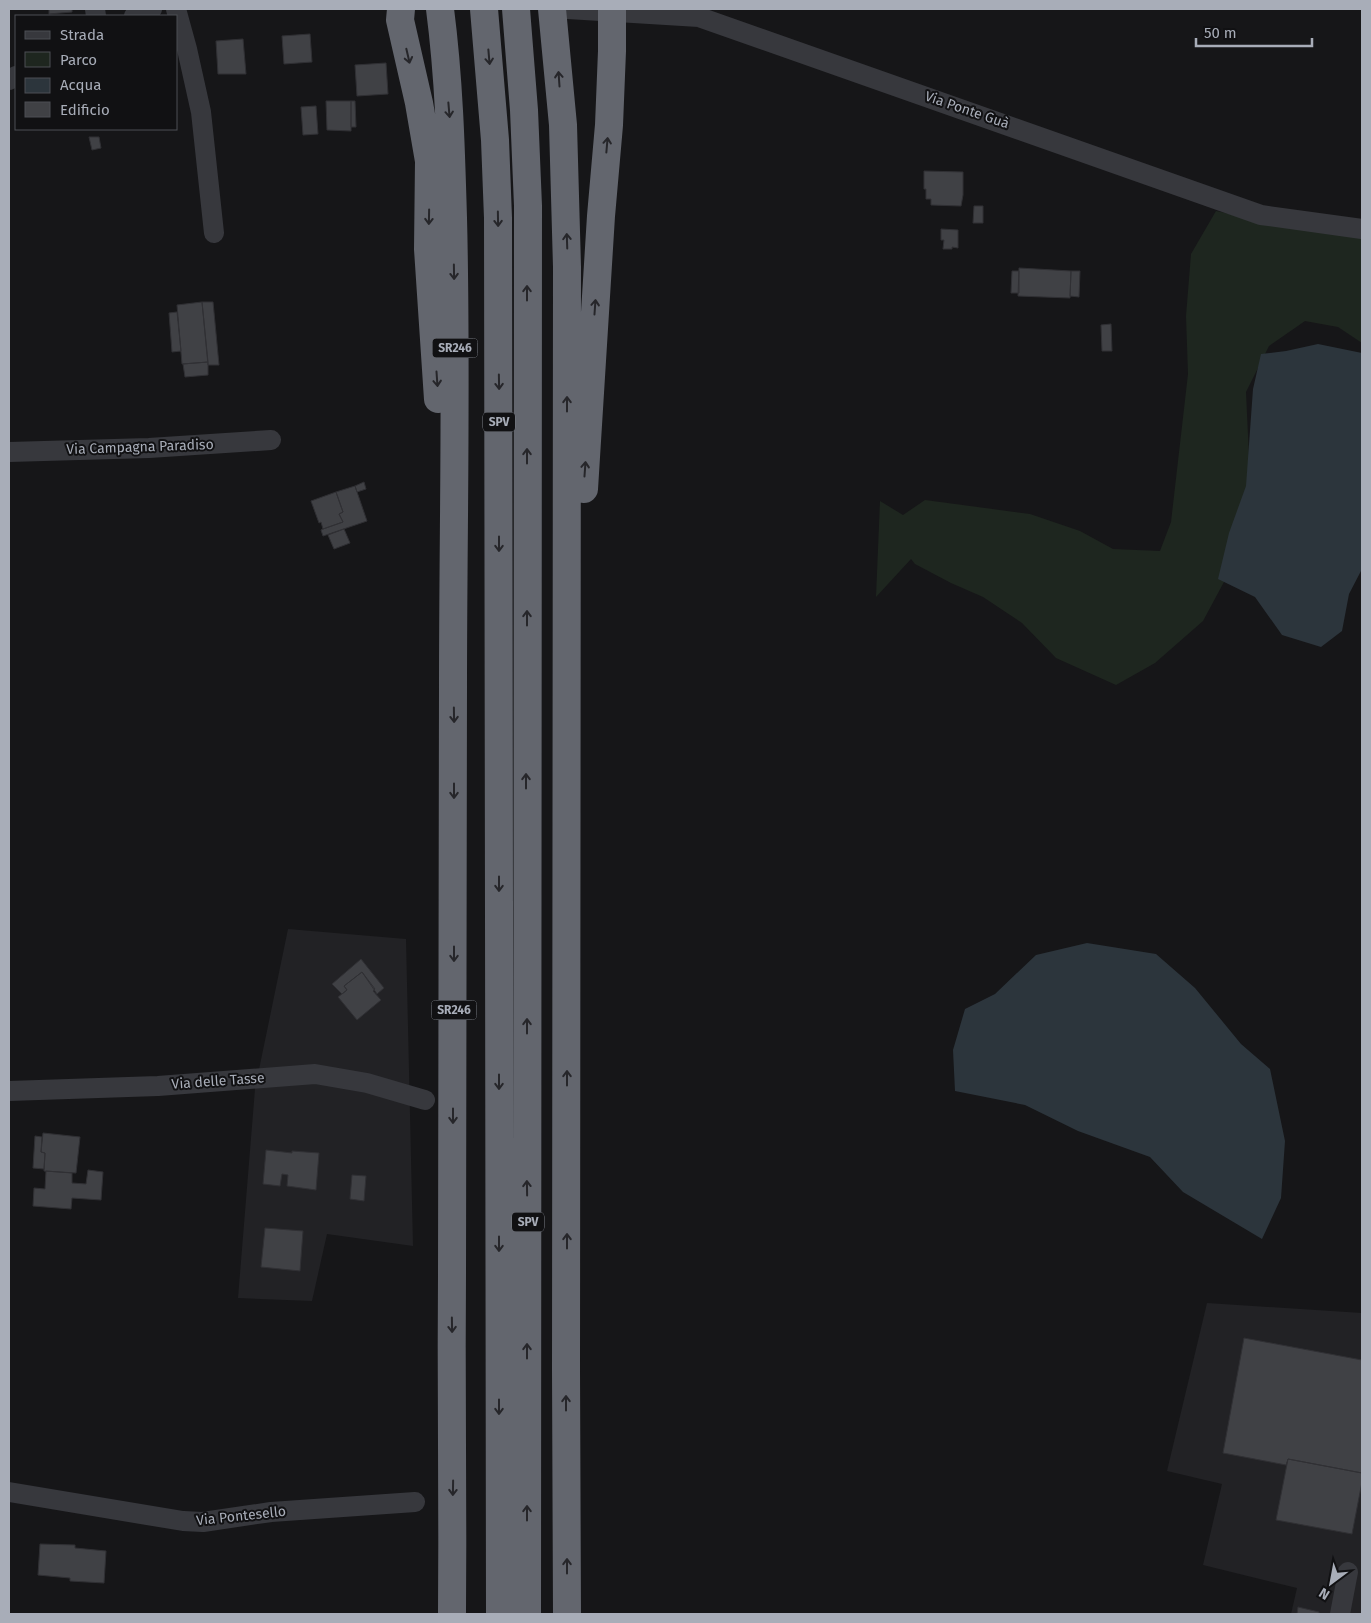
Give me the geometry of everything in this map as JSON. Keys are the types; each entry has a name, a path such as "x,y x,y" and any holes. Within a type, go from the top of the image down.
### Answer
{"highway":[{"path":"402,9 400,20 419,103 429,161 428,249 442,463 442,572 453,688"},
{"name":"SR246","path":"440,9 450,119 454,255 452,1277 454,1477 452,1614"},
{"name":"SPV","path":"484,9 495,140 498,227 500,1614"},
{"name":"SPV","path":"516,9 523,90 528,206 527,1614"},
{"path":"552,9 563,125 567,266 567,1614"},
{"path":"568,692 579,568 601,216 609,125 612,10"}],"street":[{"path":"137,15 152,9"},
{"name":"Via Ponte Guà","path":"568,9 699,13 1261,215 1362,229"},
{"path":"178,16 200,112 214,234"},
{"name":"Via Campagna Paradiso","path":"9,452 149,448 271,440"},
{"name":"Via delle Tasse","path":"9,1091 158,1086 315,1074 367,1083 425,1100"},
{"name":"Via Pontesello","path":"9,1492 183,1521 203,1522 271,1512 415,1502"},
{"path":"1340,1614 1348,1572"}],"shaded area":[{"path":"288,929 406,939 413,1246 327,1234 312,1301 238,1298 255,1089"},
{"path":"1207,1303 1362,1313 1361,1614 1291,1614 1297,1588 1203,1565 1222,1484 1167,1471"}],"green space":[{"path":"1216,211 1278,224 1362,234 1362,343 1338,327 1305,321 1269,346 1246,392 1251,501 1232,567 1203,621 1155,663 1116,685 1056,658 1022,623 983,597 915,564 911,559 876,597 880,501 903,515 925,500 1030,514 1080,531 1113,549 1160,551 1171,522 1188,374 1186,316 1191,254"}],"water":[{"path":"1318,344 1362,353 1362,569 1349,594 1342,631 1321,647 1282,635 1255,597 1218,579 1229,533 1246,486 1253,389 1261,354"},
{"path":"1087,943 1156,954 1195,988 1241,1044 1270,1069 1285,1141 1281,1198 1262,1239 1183,1192 1150,1157 1078,1131 1025,1105 955,1091 953,1050 965,1009 995,994 1036,955"}],"building":[{"path":"49,9 72,9 72,12 49,14"},
{"path":"310,34 312,62 284,64 282,36"},
{"path":"243,39 246,74 218,74 216,41"},
{"path":"386,63 388,94 357,96 355,65"},
{"path":"326,101 351,101 351,131 327,130"},
{"path":"351,101 355,101 356,127 351,127"},
{"path":"316,106 318,134 303,135 301,107"},
{"path":"89,137 99,137 101,148 92,150"},
{"path":"924,171 963,172 961,206 931,205 931,199 926,199"},
{"path":"974,206 983,206 983,223 973,223"},
{"path":"941,229 958,230 958,248 943,249 944,240 941,240"},
{"path":"1019,268 1071,271 1070,298 1018,296"},
{"path":"1012,271 1019,271 1019,293 1011,293"},
{"path":"1071,271 1080,271 1079,297 1070,296"},
{"path":"202,302 213,302 219,365 208,365"},
{"path":"202,302 208,362 182,364 177,305"},
{"path":"177,312 181,351 172,352 169,313"},
{"path":"1111,324 1112,351 1102,351 1101,325"},
{"path":"208,362 208,375 185,377 183,364"},
{"path":"364,482 366,489 357,492 355,486"},
{"path":"355,486 367,521 323,536 321,530 343,522 339,514 343,512 336,492"},
{"path":"336,492 343,512 339,514 343,522 323,529 311,501"},
{"path":"344,529 350,543 334,549 328,535"},
{"path":"361,959 384,988 377,994 362,972 344,986 347,990 342,994 332,984"},
{"path":"362,972 375,989 373,991 381,1000 357,1020 338,997 347,990 344,986"},
{"path":"43,1133 80,1137 76,1173 44,1171 45,1153 41,1152"},
{"path":"35,1136 42,1137 41,1152 45,1153 44,1169 33,1168"},
{"path":"266,1150 292,1153 292,1151 319,1153 316,1190 287,1186 288,1175 282,1174 280,1186 263,1184"},
{"path":"88,1170 103,1172 101,1200 72,1198 71,1209 33,1206 34,1188 45,1189 46,1171 72,1173 72,1183 86,1184"},
{"path":"352,1175 366,1176 364,1201 350,1199"},
{"path":"265,1228 303,1231 300,1271 261,1267"},
{"path":"1244,1338 1362,1360 1362,1473 1288,1459 1286,1465 1223,1453"},
{"path":"1288,1459 1362,1473 1352,1534 1276,1520"},
{"path":"40,1544 75,1545 75,1548 106,1551 104,1583 70,1581 70,1578 38,1575"},
{"path":"1298,1607 1319,1612 1319,1614 1297,1614"}]}
